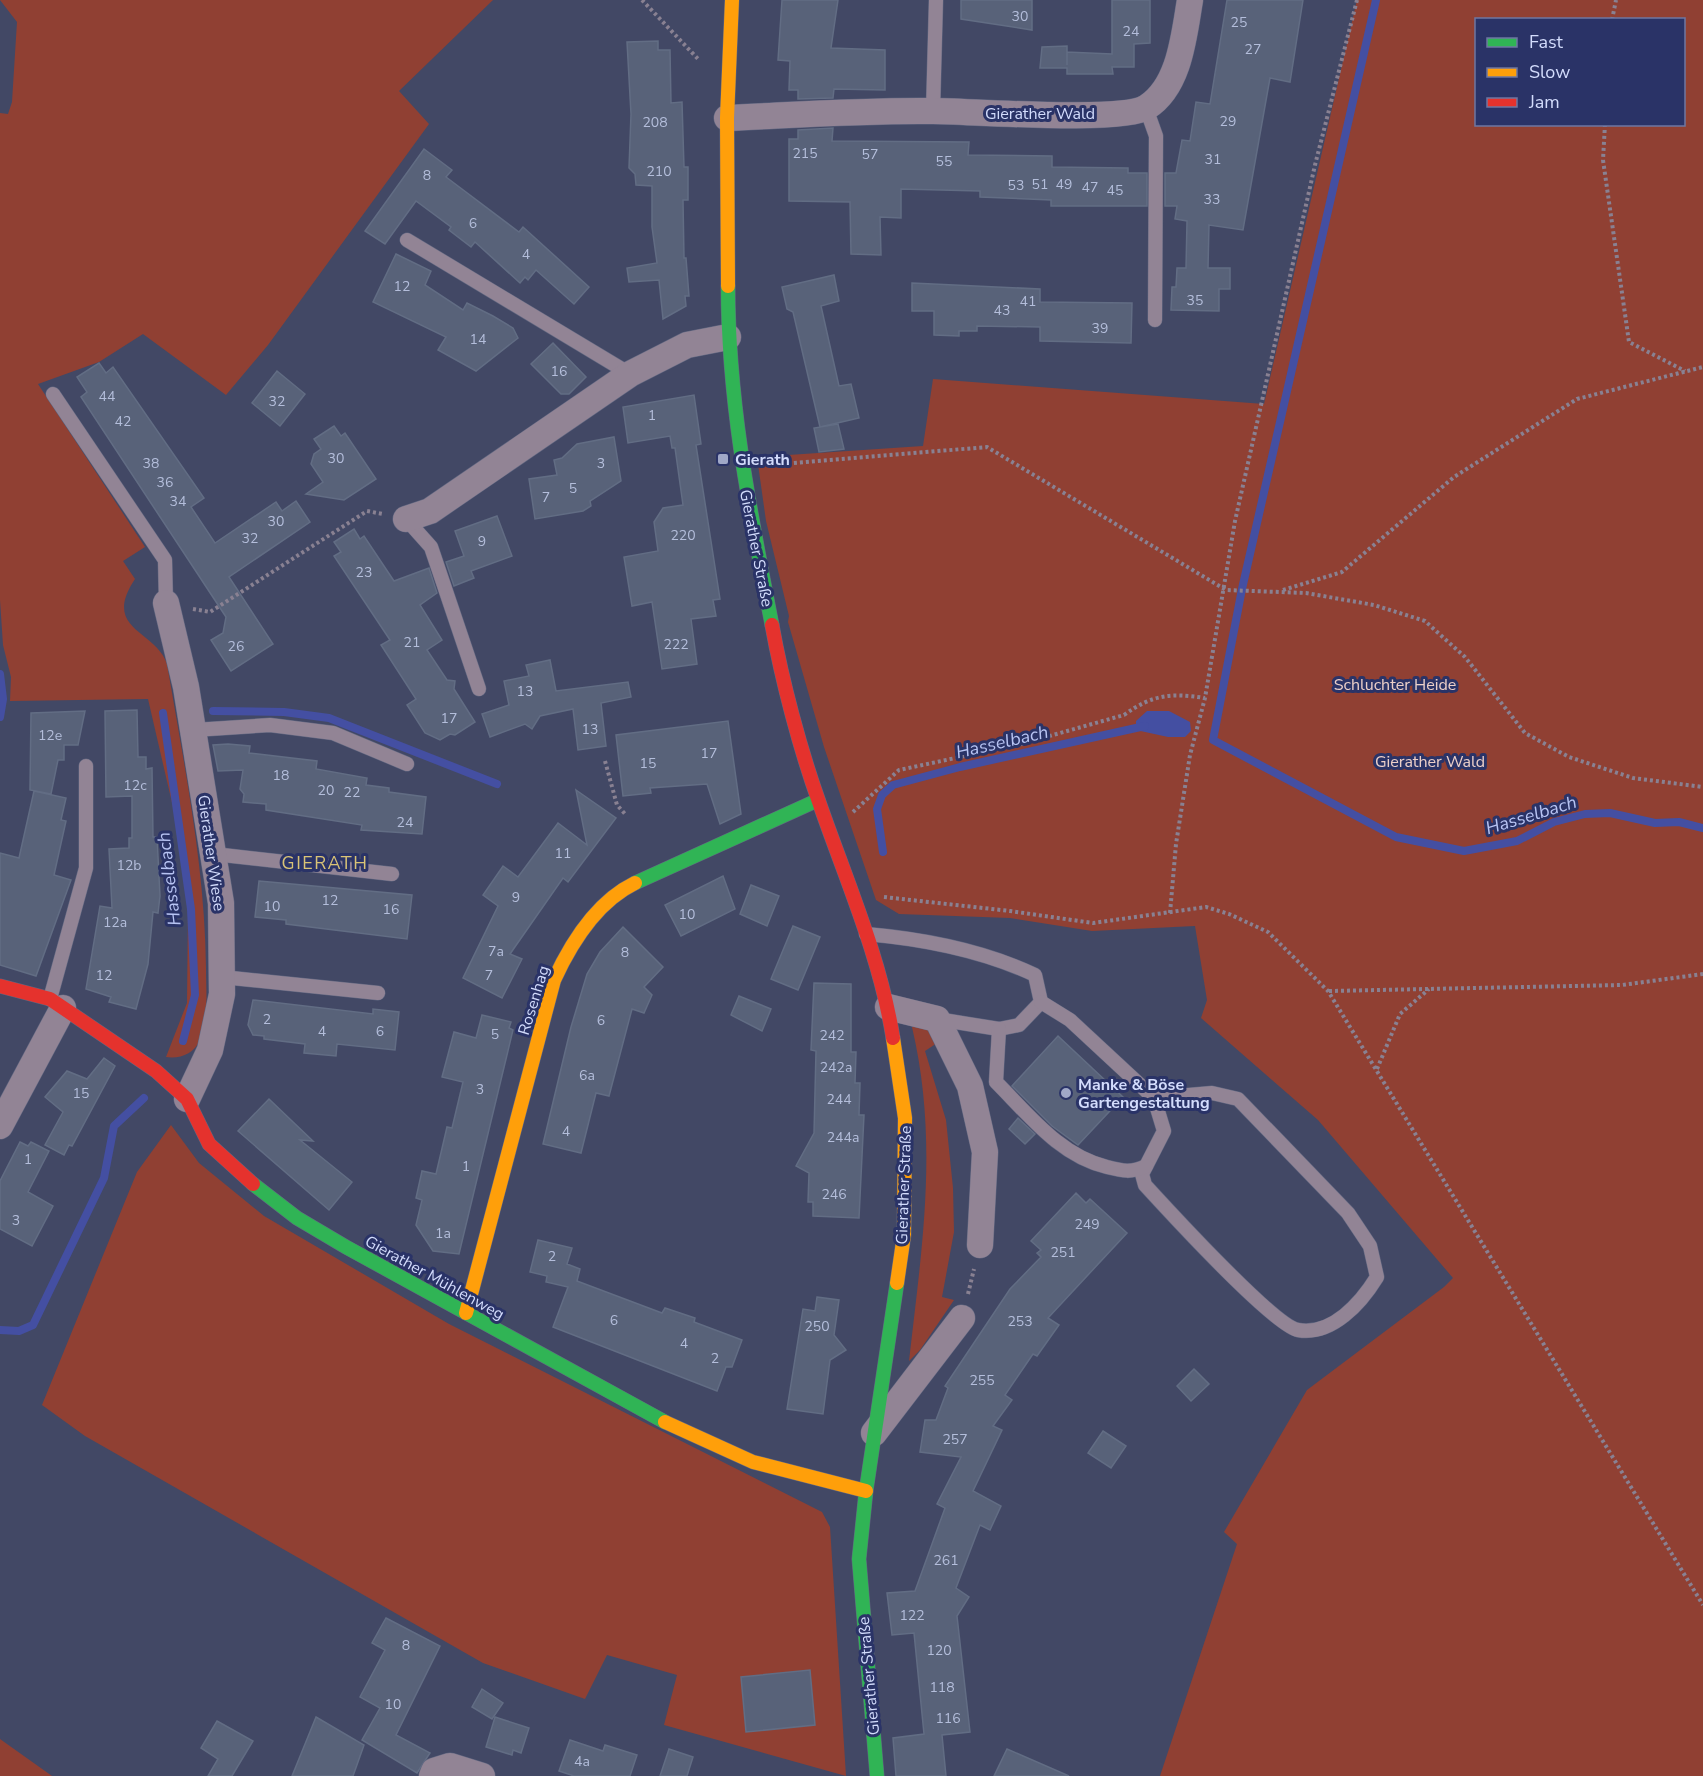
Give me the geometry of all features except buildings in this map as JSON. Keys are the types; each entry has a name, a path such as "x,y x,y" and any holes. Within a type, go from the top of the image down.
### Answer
{"street":[{"name":"Gierather Straße","path":"732,0 727,118 728,336 741,467 777,653 818,800 854,894 888,1007 905,1118 904,1235 874,1433 859,1559 877,1776"},
{"path":"1146,108 1170,83 1184,41 1190,0"},
{"name":"Gierather Wald","path":"727,118 933,111 1116,114 1146,108"},
{"path":"406,519 430,511 630,374 687,345 728,336"},
{"name":"Gierather Wiese","path":"166,603 194,730 221,903 222,994 210,1050 187,1099"},
{"name":"Rosenhag","path":"466,1313 546,1006 566,954 598,910 631,885 759,829 818,800"},
{"name":"Gierather Mühlenweg","path":"0,986 56,1003 156,1071 187,1099 209,1144 236,1170 297,1218 648,1414 753,1462 866,1491"},
{"path":"0,1126 56,1003"},
{"path":"888,1007 937,1019 970,1086 985,1152 980,1245"},
{"name":"Gierather Straße","path":"874,1433 962,1318"},
{"path":"432,1776 434,1772 450,1766 482,1776"}],"lane":[{"path":"933,111 936,0"},
{"path":"1146,108 1156,136 1153,257 1155,320"},
{"path":"407,240 630,374"},
{"path":"53,394 165,560 166,603"},
{"path":"406,519 431,547 479,689"},
{"path":"194,730 270,725 333,733 407,764"},
{"path":"56,1003 86,867 86,766"},
{"path":"214,854 392,874"},
{"path":"866,934 895,936 952,947 1002,960 1035,975 1041,1002 1070,1020 1154,1098 1164,1131 1142,1174 1145,1185 1205,1249 1278,1318 1296,1330 1319,1331 1343,1317 1367,1292 1377,1276 1370,1246 1348,1213 1238,1099 1212,1092 1154,1098"},
{"path":"222,977 378,993"},
{"path":"937,1019 999,1029 1019,1025 1041,1002"},
{"path":"999,1029 996,1082 1043,1129 1071,1154 1086,1162 1132,1173 1146,1166"}],"path":[{"path":"642,0 700,62 729,73"},
{"path":"1170,913 1176,844 1190,755 1205,698 1226,590 1235,521 1315,165 1357,0"},
{"path":"1612,18 1616,0"},
{"path":"1605,126 1603,160 1629,342 1686,371"},
{"path":"1280,591 1342,572 1454,477 1577,399 1703,367"},
{"path":"741,467 987,447 1226,590 1306,593 1374,605 1425,621 1465,657 1525,733 1569,757 1633,778 1703,787"},
{"path":"166,603 210,612 367,511 406,519"},
{"path":"831,834 898,770 1021,744 1124,715 1135,706 1173,694 1205,698"},
{"path":"606,761 617,805 626,815"},
{"path":"854,894 1010,911 1093,923 1206,907 1229,914 1268,932 1329,991 1703,1605"},
{"path":"1329,991 1622,985 1703,974"},
{"path":"1377,1070 1400,1014 1429,989"},
{"path":"962,1318 980,1245"}],"green space":[{"path":"0,0 493,0 399,91 429,124 268,345 226,395 143,334 99,362 38,384 145,547 123,561 135,579 126,596 124,609 127,619 134,628 153,644 167,664 198,853 205,930 206,1004 203,1032 194,1049 186,1055 176,1057 166,1057 187,1003 188,911 179,833 148,699 10,701 11,677 3,645 0,600 0,113 8,114 12,102 17,22"},
{"name":"Schluchter Heide","path":"1357,0 1703,0 1703,1776 1160,1776 1237,1544 1224,1532 1307,1390 1453,1278 1318,1120 1201,1018 1207,1000 1195,926 1092,931 1010,918 899,914 876,900 824,747 788,622 789,616 766,521 757,457 923,446 933,379 1264,404"},
{"path":"922,1024 940,1041 925,1051 946,1120 953,1188 954,1232 942,1297 954,1300 920,1350 909,1361 926,1194 925,1112 912,1027"},
{"path":"171,1125 199,1163 264,1216 449,1324 822,1512 830,1527 846,1776 664,1725 677,1675 607,1655 585,1699 483,1663 85,1436 42,1405 137,1172"},
{"path":"0,1739 52,1776 0,1776"}],"water":[{"path":"1147,711 1169,711 1190,722 1191,731 1185,737 1168,737 1136,730 1136,721"}],"waterway":[{"path":"1376,0 1242,589 1213,740 1396,837 1464,851 1517,841 1554,822 1585,814 1610,813 1655,823 1679,822 1703,828"},
{"path":"0,674 3,699 0,717"},
{"name":"Hasselbach","path":"213,711 284,712 329,718 497,784"},
{"name":"Hasselbach","path":"163,713 191,909 195,995 183,1041"},
{"name":"Hasselbach","path":"883,852 877,809 882,795 893,785 960,767 1145,726"},
{"name":"Hasselbach","path":"0,1330 19,1331 33,1325 104,1178 114,1126 144,1098"}],"traffic: fast":[{"path":"728,286 736,415 748,498 772,625"},
{"path":"635,883 818,800"},
{"path":"253,1184 297,1218 346,1247 665,1422"},
{"path":"877,1776 859,1559 866,1491 897,1283"}],"traffic: slow":[{"path":"728,286 727,118 732,0"},
{"path":"466,1313 554,980 568,952 586,925 608,901 635,883"},
{"path":"893,1038 905,1118 904,1235 897,1283"},
{"path":"665,1422 753,1462 866,1491"}],"traffic: jam":[{"path":"772,625 798,737 871,948 893,1038"},
{"path":"0,986 50,999 156,1071 187,1099 209,1144 253,1184"}],"place":[{"name":"Gierath","path":"723,459"},
{"name":"Manke & Böse Gartengestaltung","path":"1066,1093"}],"district":[{"name":"GIERATH","path":"325,863"}]}
